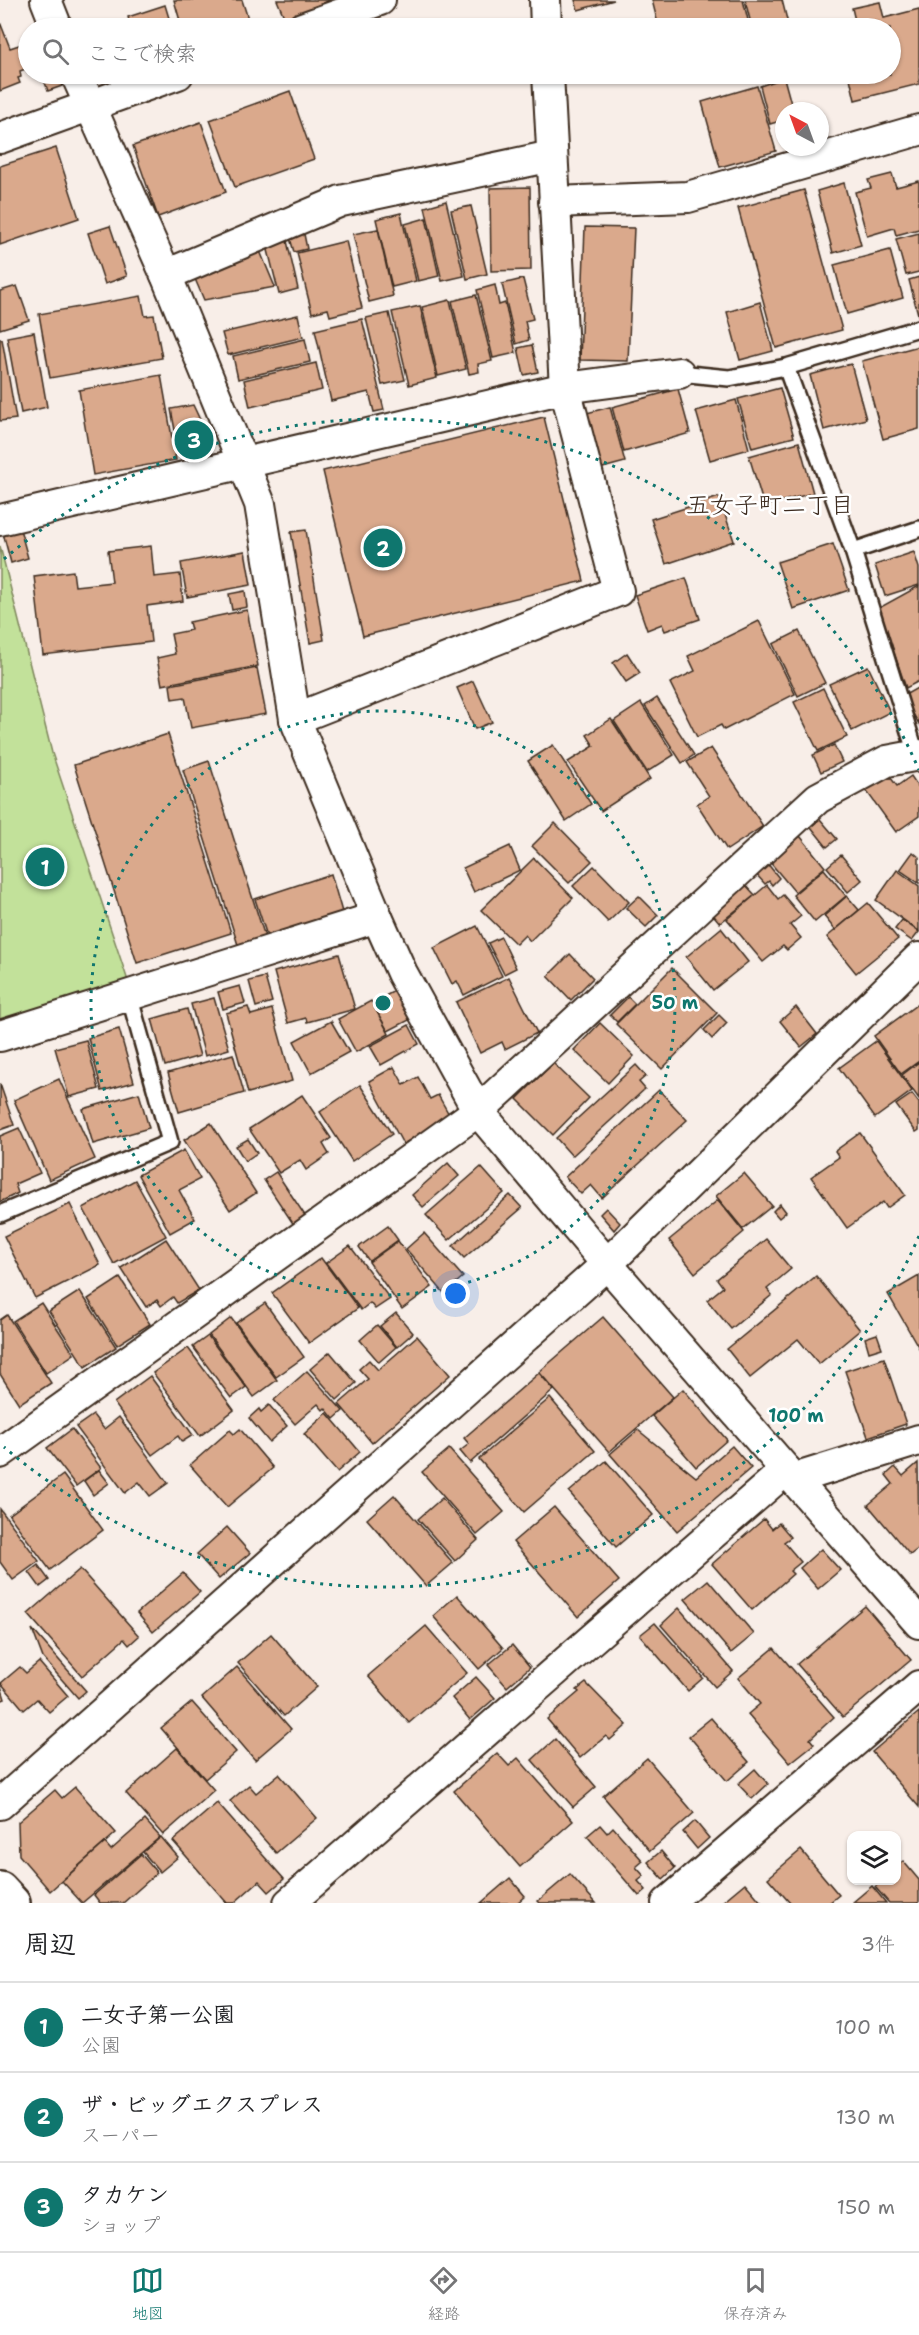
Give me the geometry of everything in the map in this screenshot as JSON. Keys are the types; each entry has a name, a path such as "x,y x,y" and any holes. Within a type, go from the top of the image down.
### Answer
{"street":[{"path":"46,0 53,18"},
{"path":"330,18 380,0"},
{"path":"545,0 546,18"},
{"path":"80,84 166,275 241,463 260,504 295,719 402,973 478,1111 607,1264 919,1623"},
{"path":"0,138 150,84"},
{"path":"295,719 618,591 565,388 548,84"},
{"path":"554,202 688,197 919,130"},
{"path":"166,275 341,201 552,156"},
{"path":"0,520 565,388 679,373"},
{"path":"0,1453 478,1111 818,798 887,761 917,755"},
{"path":"0,1036 377,917"},
{"path":"0,1804 607,1264 919,958"},
{"path":"289,1903 790,1475 919,1440"},
{"path":"666,1903 919,1686"},
{"path":"0,1890 13,1903"}],"lane":[{"path":"679,373 729,378 786,367 919,328"},
{"path":"786,367 853,551 917,755"},
{"path":"853,551 919,529"},
{"path":"0,1214 170,1142 129,995"}],"green space":[{"path":"0,546 52,753 128,981 0,1020"}],"building":[{"path":"174,0 242,0 248,18 179,18"},
{"path":"277,0 331,0 287,18 285,18"},
{"path":"575,0 614,0 578,10"},
{"path":"652,0 743,0 748,18 656,18"},
{"path":"745,0 782,0 786,18 750,18"},
{"path":"880,2 884,18 854,18 852,8"},
{"path":"165,5 169,18 128,18"},
{"path":"919,9 919,84 855,100 851,84 901,84 901,18 884,18"},
{"path":"0,22 10,48 18,45 18,84 0,91"},
{"path":"46,84 61,84 62,86 48,91"},
{"path":"786,84 791,102 775,102 775,123 770,124 760,86"},
{"path":"757,86 775,151 720,167 702,102"},
{"path":"290,91 314,159 235,187 210,120"},
{"path":"201,122 226,192 158,217 133,146"},
{"path":"56,148 79,218 0,245 0,166"},
{"path":"892,174 896,187 919,181 919,229 896,235 894,228 867,236 855,192 871,188 868,180"},
{"path":"844,183 861,245 833,253 817,191"},
{"path":"530,187 531,270 491,271 490,188"},
{"path":"804,190 842,330 776,348 738,208"},
{"path":"446,201 464,276 442,281 425,207"},
{"path":"471,206 487,274 467,279 451,210"},
{"path":"401,213 416,281 392,287 376,219"},
{"path":"426,218 439,276 418,281 405,224"},
{"path":"110,226 127,276 105,284 88,233"},
{"path":"585,227 634,228 628,361 580,360"},
{"path":"378,229 393,296 369,302 353,234"},
{"path":"919,233 919,272 906,275 896,239"},
{"path":"304,234 307,249 294,252 290,238"},
{"path":"287,241 298,289 279,294 267,246"},
{"path":"346,241 362,308 330,316 328,309 312,313 297,253"},
{"path":"890,250 903,298 847,314 834,265"},
{"path":"260,251 275,287 204,300 195,279"},
{"path":"919,277 919,318 909,280"},
{"path":"523,279 533,319 525,321 529,340 516,344 502,284"},
{"path":"495,285 499,305 505,303 516,353 493,358 477,290"},
{"path":"17,286 29,320 0,329 0,291"},
{"path":"476,295 492,361 478,364 479,372 469,374 452,301"},
{"path":"141,296 145,316 154,315 162,358 50,378 39,314"},
{"path":"450,300 466,369 438,376 422,307"},
{"path":"760,302 773,351 740,360 727,312"},
{"path":"420,306 437,378 409,385 392,312"},
{"path":"389,313 405,380 382,385 366,318"},
{"path":"298,315 303,337 228,355 222,333"},
{"path":"362,319 384,410 374,412 369,392 331,401 315,330"},
{"path":"34,332 47,407 21,413 7,337"},
{"path":"0,339 2,339 16,419 0,421"},
{"path":"305,339 310,362 238,379 233,356"},
{"path":"532,345 538,372 524,375 518,348"},
{"path":"919,346 919,429 883,439 862,361"},
{"path":"316,363 322,390 250,407 244,380"},
{"path":"851,364 866,419 824,430 810,375"},
{"path":"161,375 176,460 93,475 79,390"},
{"path":"780,388 794,437 752,448 738,399"},
{"path":"678,389 690,433 624,452 612,407"},
{"path":"736,400 749,449 710,460 696,411"},
{"path":"193,405 210,441 206,452 180,457 171,409"},
{"path":"610,407 625,462 599,469 583,414"},
{"path":"544,417 584,581 363,636 323,471"},
{"path":"799,442 813,493 764,506 749,456"},
{"path":"719,497 734,541 666,564 651,519"},
{"path":"20,529 28,558 11,563 3,533"},
{"path":"306,530 324,640 310,643 291,532"},
{"path":"833,544 849,590 793,609 777,562"},
{"path":"151,546 154,577 180,574 183,601 147,606 151,642 43,655 34,576 73,571 75,586 112,582 108,551"},
{"path":"245,551 251,585 187,597 181,563"},
{"path":"914,552 919,568 919,585 885,596 875,565"},
{"path":"686,578 700,619 665,631 662,624 647,630 635,595"},
{"path":"919,586 919,681 906,688 879,608"},
{"path":"245,591 247,607 232,610 229,594"},
{"path":"247,610 258,666 162,685 157,658 175,654 171,634 191,630 189,622"},
{"path":"759,621 795,694 724,730 721,725 697,737 670,683 695,671 688,656"},
{"path":"799,631 825,683 798,696 773,644"},
{"path":"627,653 640,673 626,682 613,663"},
{"path":"868,666 890,712 852,731 829,684"},
{"path":"257,668 266,714 191,728 185,697 172,699 170,685"},
{"path":"473,681 492,722 475,729 457,688"},
{"path":"919,687 919,724 903,696"},
{"path":"823,688 847,737 818,751 794,702"},
{"path":"657,698 694,755 682,763 645,706"},
{"path":"641,703 674,755 647,772 614,721"},
{"path":"611,719 650,779 601,811 568,762 594,746 587,735"},
{"path":"168,734 231,933 137,963 74,765"},
{"path":"553,745 591,804 566,821 528,761"},
{"path":"834,745 842,762 821,772 813,755"},
{"path":"711,748 763,826 727,850 697,804 709,796 687,762"},
{"path":"209,761 265,937 238,945 183,770"},
{"path":"887,773 897,786 911,776 919,788 919,816 896,832 865,789"},
{"path":"820,819 837,839 827,847 811,827"},
{"path":"555,823 592,861 569,883 532,846"},
{"path":"800,836 825,867 795,892 769,861"},
{"path":"510,846 520,870 474,892 463,868"},
{"path":"913,852 919,857 919,883 900,870"},
{"path":"841,855 862,880 848,892 827,867"},
{"path":"534,858 573,898 530,941 525,935 516,944 481,910"},
{"path":"767,863 779,878 772,885 769,881 765,884 755,873"},
{"path":"594,866 629,902 608,922 573,886"},
{"path":"824,869 846,896 815,922 793,895"},
{"path":"897,870 919,886 919,931 876,900"},
{"path":"331,874 342,912 267,936 255,899"},
{"path":"744,883 755,895 720,923 710,911"},
{"path":"767,885 778,899 783,895 801,916 790,925 801,938 787,950 783,946 763,962 727,919"},
{"path":"639,896 658,915 646,927 626,908"},
{"path":"847,896 859,910 835,930 824,916"},
{"path":"868,903 898,939 856,973 827,937"},
{"path":"902,920 919,932 912,941 895,929"},
{"path":"477,926 502,976 464,995 457,981 452,984 434,948"},
{"path":"721,928 748,962 713,990 686,957"},
{"path":"501,937 516,968 504,974 488,943"},
{"path":"339,954 355,1009 307,1022 306,1018 288,1023 274,972"},
{"path":"570,954 593,978 571,1000 548,976"},
{"path":"672,968 717,1013 662,1069 616,1024"},
{"path":"265,977 272,1002 256,1007 249,981"},
{"path":"509,977 537,1033 505,1049 502,1042 480,1053 456,1002"},
{"path":"240,986 245,1003 223,1009 218,992"},
{"path":"398,989 413,1018 388,1031 372,1003"},
{"path":"628,997 635,1004 617,1022 610,1015"},
{"path":"214,998 229,1049 205,1056 191,1004"},
{"path":"371,1001 389,1034 356,1052 338,1019"},
{"path":"919,1003 919,1061 901,1074 874,1036"},
{"path":"248,1007 251,1015 272,1009 292,1081 248,1093 226,1013"},
{"path":"796,1007 817,1034 801,1047 780,1021"},
{"path":"187,1009 200,1056 165,1066 152,1019"},
{"path":"719,1015 727,1023 712,1039 704,1030"},
{"path":"331,1021 349,1052 311,1073 294,1041"},
{"path":"600,1023 634,1056 608,1083 574,1050"},
{"path":"409,1025 419,1044 381,1065 370,1046"},
{"path":"119,1029 134,1082 102,1091 88,1038"},
{"path":"86,1040 99,1089 69,1097 55,1048"},
{"path":"876,1041 912,1091 875,1118 839,1068"},
{"path":"233,1054 244,1093 179,1112 168,1073"},
{"path":"919,1062 919,1099 902,1075"},
{"path":"553,1063 589,1098 553,1135 517,1099"},
{"path":"636,1065 646,1076 639,1082 645,1089 572,1156 556,1138"},
{"path":"394,1067 404,1085 418,1077 430,1099 438,1095 451,1118 403,1144 369,1081"},
{"path":"59,1079 95,1159 49,1180 14,1100"},
{"path":"0,1084 14,1125 0,1130"},
{"path":"360,1085 392,1134 352,1161 320,1112"},
{"path":"659,1090 687,1120 602,1198 591,1185 581,1194 565,1177"},
{"path":"139,1093 149,1128 93,1144 83,1109"},
{"path":"912,1094 919,1103 919,1130 916,1132 896,1105"},
{"path":"302,1095 331,1138 323,1144 329,1154 306,1170 300,1160 279,1173 249,1129"},
{"path":"211,1123 256,1193 230,1210 184,1140"},
{"path":"19,1128 40,1173 15,1184 18,1193 0,1202 0,1136"},
{"path":"860,1133 905,1195 887,1208 883,1202 847,1228 811,1177 839,1157 835,1151"},
{"path":"248,1139 257,1153 245,1161 236,1146"},
{"path":"184,1150 200,1179 179,1190 195,1219 170,1233 138,1175"},
{"path":"448,1163 459,1176 423,1207 412,1195"},
{"path":"481,1167 504,1193 449,1240 426,1215"},
{"path":"276,1172 306,1217 294,1225 264,1180"},
{"path":"744,1173 772,1206 743,1229 716,1196"},
{"path":"135,1180 166,1236 114,1264 83,1208"},
{"path":"510,1195 522,1208 464,1258 453,1246"},
{"path":"718,1200 744,1232 695,1273 669,1240"},
{"path":"70,1204 100,1265 35,1298 4,1236"},
{"path":"780,1204 786,1212 779,1218 773,1211"},
{"path":"606,1208 620,1223 614,1230 600,1214"},
{"path":"388,1226 398,1240 369,1261 359,1247"},
{"path":"424,1233 463,1277 444,1293 406,1249"},
{"path":"166,1239 199,1290 177,1303 173,1297 161,1306 157,1300 146,1307 121,1268"},
{"path":"766,1239 791,1269 767,1289 772,1295 731,1329 707,1300 723,1287 717,1279"},
{"path":"398,1241 432,1287 402,1309 369,1262"},
{"path":"350,1246 390,1299 375,1309 370,1303 361,1310 326,1263"},
{"path":"321,1258 358,1308 309,1343 272,1293"},
{"path":"816,1276 860,1330 819,1364 798,1339 750,1378 727,1349"},
{"path":"919,1276 919,1348 888,1294"},
{"path":"120,1278 150,1324 117,1345 88,1299"},
{"path":"80,1291 116,1347 85,1367 49,1311"},
{"path":"41,1303 74,1354 46,1373 13,1321"},
{"path":"265,1303 304,1357 276,1377 236,1323"},
{"path":"396,1313 413,1333 397,1347 380,1326"},
{"path":"7,1315 51,1383 19,1404 0,1374 0,1320"},
{"path":"603,1317 673,1397 609,1452 539,1372"},
{"path":"231,1318 277,1380 254,1397 209,1335"},
{"path":"377,1325 396,1347 379,1362 360,1340"},
{"path":"877,1334 882,1348 869,1352 865,1338"},
{"path":"208,1336 246,1387 231,1398 193,1347"},
{"path":"417,1336 450,1375 372,1443 339,1404 368,1379 359,1369 369,1360 378,1370"},
{"path":"188,1348 234,1410 200,1436 153,1373"},
{"path":"330,1352 356,1383 337,1400 310,1369"},
{"path":"884,1358 906,1424 868,1437 845,1371"},
{"path":"307,1371 343,1411 334,1419 325,1408 323,1410 318,1404 295,1424 274,1400"},
{"path":"539,1373 554,1390 470,1463 460,1451 469,1444 464,1438"},
{"path":"150,1376 193,1435 182,1442 178,1436 152,1455 114,1403"},
{"path":"683,1389 727,1440 696,1467 652,1416"},
{"path":"550,1398 595,1451 524,1512 479,1459"},
{"path":"269,1405 287,1426 269,1442 249,1418 259,1409 261,1412"},
{"path":"327,1413 360,1452 337,1472 304,1434"},
{"path":"93,1415 104,1429 119,1417 168,1483 150,1496 139,1482 125,1493 76,1427"},
{"path":"72,1429 101,1468 76,1486 47,1448"},
{"path":"240,1429 273,1468 227,1507 190,1465 230,1430 234,1434"},
{"path":"638,1430 696,1477 732,1446 751,1468 677,1531 610,1454"},
{"path":"449,1449 504,1512 477,1535 422,1472"},
{"path":"606,1461 653,1515 616,1547 569,1492"},
{"path":"918,1463 919,1548 910,1555 868,1505 893,1484 886,1475 895,1467 903,1476"},
{"path":"99,1470 109,1483 93,1495 84,1481"},
{"path":"63,1475 103,1530 50,1570 9,1515"},
{"path":"394,1495 453,1563 426,1586 367,1519"},
{"path":"442,1498 478,1540 455,1561 418,1519"},
{"path":"554,1507 619,1581 578,1617 513,1542"},
{"path":"0,1509 39,1561 13,1580 0,1562"},
{"path":"764,1519 772,1529 779,1523 791,1537 784,1542 801,1562 790,1571 793,1574 752,1610 712,1564"},
{"path":"227,1527 250,1553 219,1579 197,1554"},
{"path":"821,1549 840,1570 818,1589 800,1568"},
{"path":"38,1565 49,1580 40,1587 29,1572"},
{"path":"80,1569 139,1636 129,1645 124,1639 82,1676 28,1614"},
{"path":"183,1573 200,1592 153,1632 137,1613"},
{"path":"708,1580 754,1634 731,1653 685,1599"},
{"path":"457,1595 503,1648 479,1669 433,1616"},
{"path":"865,1606 911,1660 843,1717 797,1664"},
{"path":"679,1608 733,1671 715,1687 661,1625"},
{"path":"655,1623 703,1678 688,1691 640,1635"},
{"path":"426,1626 467,1673 409,1723 368,1676"},
{"path":"32,1629 86,1691 78,1698 43,1658"},
{"path":"271,1634 317,1687 284,1716 238,1663"},
{"path":"512,1645 530,1667 507,1687 488,1665"},
{"path":"774,1648 834,1717 810,1739 814,1744 790,1763 748,1714 760,1704 738,1678"},
{"path":"39,1662 68,1696 49,1712 37,1699 24,1710 1,1683 20,1667 26,1673"},
{"path":"237,1667 291,1729 255,1760 202,1698"},
{"path":"476,1677 495,1698 470,1720 452,1698"},
{"path":"0,1683 5,1699 0,1701"},
{"path":"586,1683 627,1725 610,1740 606,1736 580,1758 547,1719 579,1692 577,1690"},
{"path":"192,1702 236,1752 205,1779 161,1728"},
{"path":"919,1712 919,1807 872,1752"},
{"path":"711,1718 749,1762 727,1781 689,1736"},
{"path":"555,1739 596,1787 573,1807 532,1760"},
{"path":"177,1748 214,1790 163,1835 126,1793"},
{"path":"497,1753 509,1766 518,1758 573,1821 520,1867 454,1791"},
{"path":"647,1758 694,1813 650,1851 603,1796"},
{"path":"755,1769 768,1784 752,1799 738,1784"},
{"path":"279,1774 317,1818 276,1853 230,1801 249,1785 256,1793"},
{"path":"75,1787 116,1833 50,1891 19,1855 18,1822 55,1790 62,1798"},
{"path":"217,1803 284,1879 269,1892 259,1881 234,1903 227,1903 173,1841"},
{"path":"145,1820 160,1837 82,1903 62,1881 105,1843 111,1850"},
{"path":"695,1821 709,1838 697,1849 683,1832"},
{"path":"600,1825 607,1833 613,1827 643,1861 636,1867 644,1876 638,1881 646,1890 639,1896 587,1836"},
{"path":"161,1837 178,1857 160,1872 143,1852"},
{"path":"801,1850 839,1895 829,1903 790,1903 768,1878"},
{"path":"661,1851 675,1868 663,1879 648,1862"},
{"path":"141,1854 157,1873 123,1903 100,1903 94,1895"},
{"path":"903,1861 919,1880 919,1903 889,1903 875,1887 877,1885 901,1885 901,1863"},
{"path":"570,1874 596,1903 540,1903 538,1901"},
{"path":"510,1878 525,1896 517,1903 481,1903"},
{"path":"745,1883 762,1903 721,1903"},
{"path":"872,1886 886,1903 853,1902"}],"place":[{"name":"タカケン","path":"194,440"},
{"name":"ザ・ビッグエクスプレス","path":"383,548"},
{"name":"二女子第一公園","path":"45,867"}],"district":[{"name":"五女子町二丁目","path":"770,505"}]}
